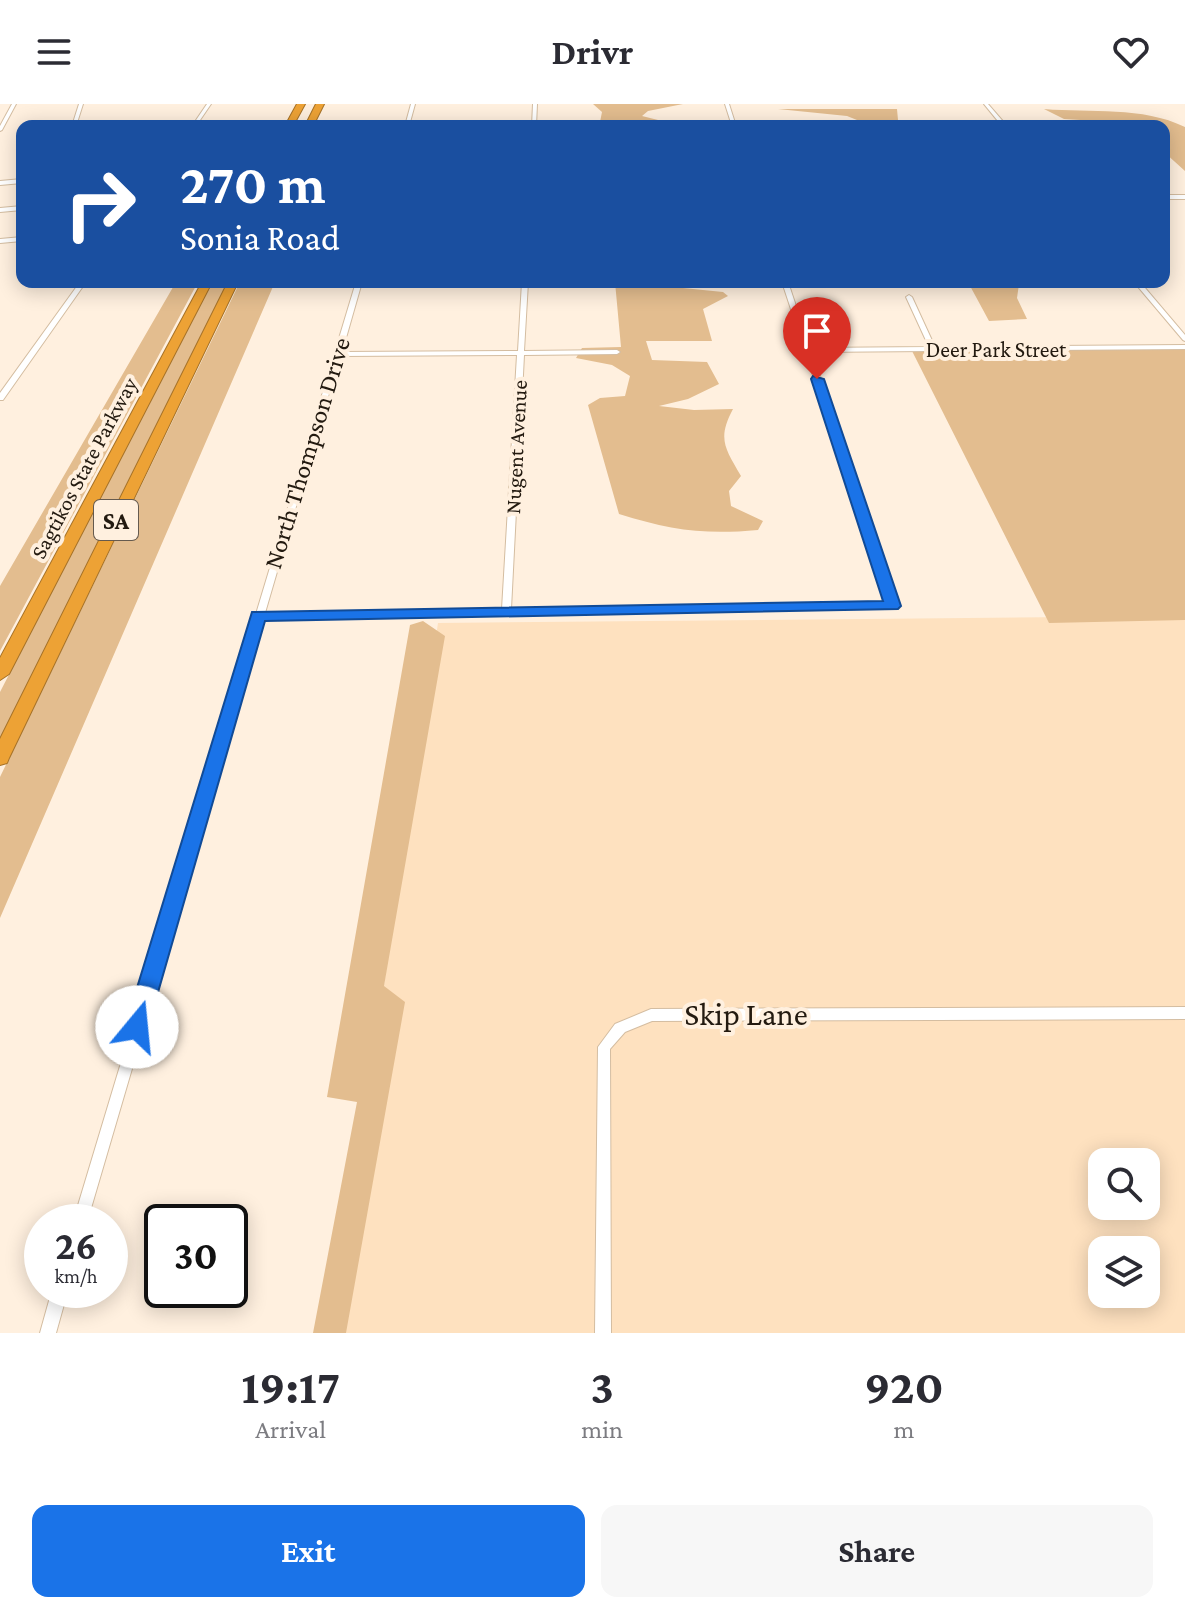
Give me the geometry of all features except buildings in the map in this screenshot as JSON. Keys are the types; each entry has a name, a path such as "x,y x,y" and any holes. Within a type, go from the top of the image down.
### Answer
{"highway":[{"name":"Sagtikos State Parkway","path":"0,674 204,288"},
{"name":"Sagtikos State Parkway","path":"0,758 230,288"}],"street":[{"path":"0,130 14,104"},
{"path":"986,104 1000,120"},
{"path":"0,398 79,288"},
{"name":"North Thompson Drive","path":"85,1204 357,288"},
{"name":"Nugent Avenue","path":"506,612 525,288"},
{"path":"258,616 893,606 787,288"},
{"path":"1142,288 1185,339"},
{"path":"909,297 933,349"},
{"name":"Deer Park Street","path":"808,350 1185,347"},
{"path":"337,354 617,352"},
{"name":"Skip Lane","path":"603,1333 604,1047 620,1028 651,1015 1185,1013"},
{"path":"48,1333 55,1308"}],"shaded area":[{"path":"593,104 683,104 648,111 642,116 658,120 600,120 602,112"},
{"path":"778,109 897,109 898,120 857,120 847,116"},
{"path":"1044,109 1134,113 1169,120 1080,120 1064,119"},
{"path":"1170,120 1185,127 1185,171 1170,157"},
{"path":"173,288 195,288 0,651 0,586"},
{"path":"209,288 225,288 0,740 0,692"},
{"path":"237,288 272,288 0,918 0,777"},
{"path":"616,288 683,288 723,292 728,296 703,309 712,341 646,341 652,360 707,362 719,384 688,399 659,406 694,410 733,409 724,436 741,476 729,491 731,506 763,521 758,530 687,530 619,514 588,405 600,398 625,396 630,376 612,365 576,358 582,348 621,347"},
{"path":"971,288 1018,288 1017,298 1027,319 989,321"},
{"path":"1185,345 1185,620 1049,623 911,349"},
{"path":"1185,616 1185,1333 332,1333 438,623"},
{"path":"423,621 445,636 384,986 405,1002 346,1333 313,1333 357,1102 327,1097 410,625"}],"route":[{"path":"137,1027 258,616 893,606 817,379"}]}
